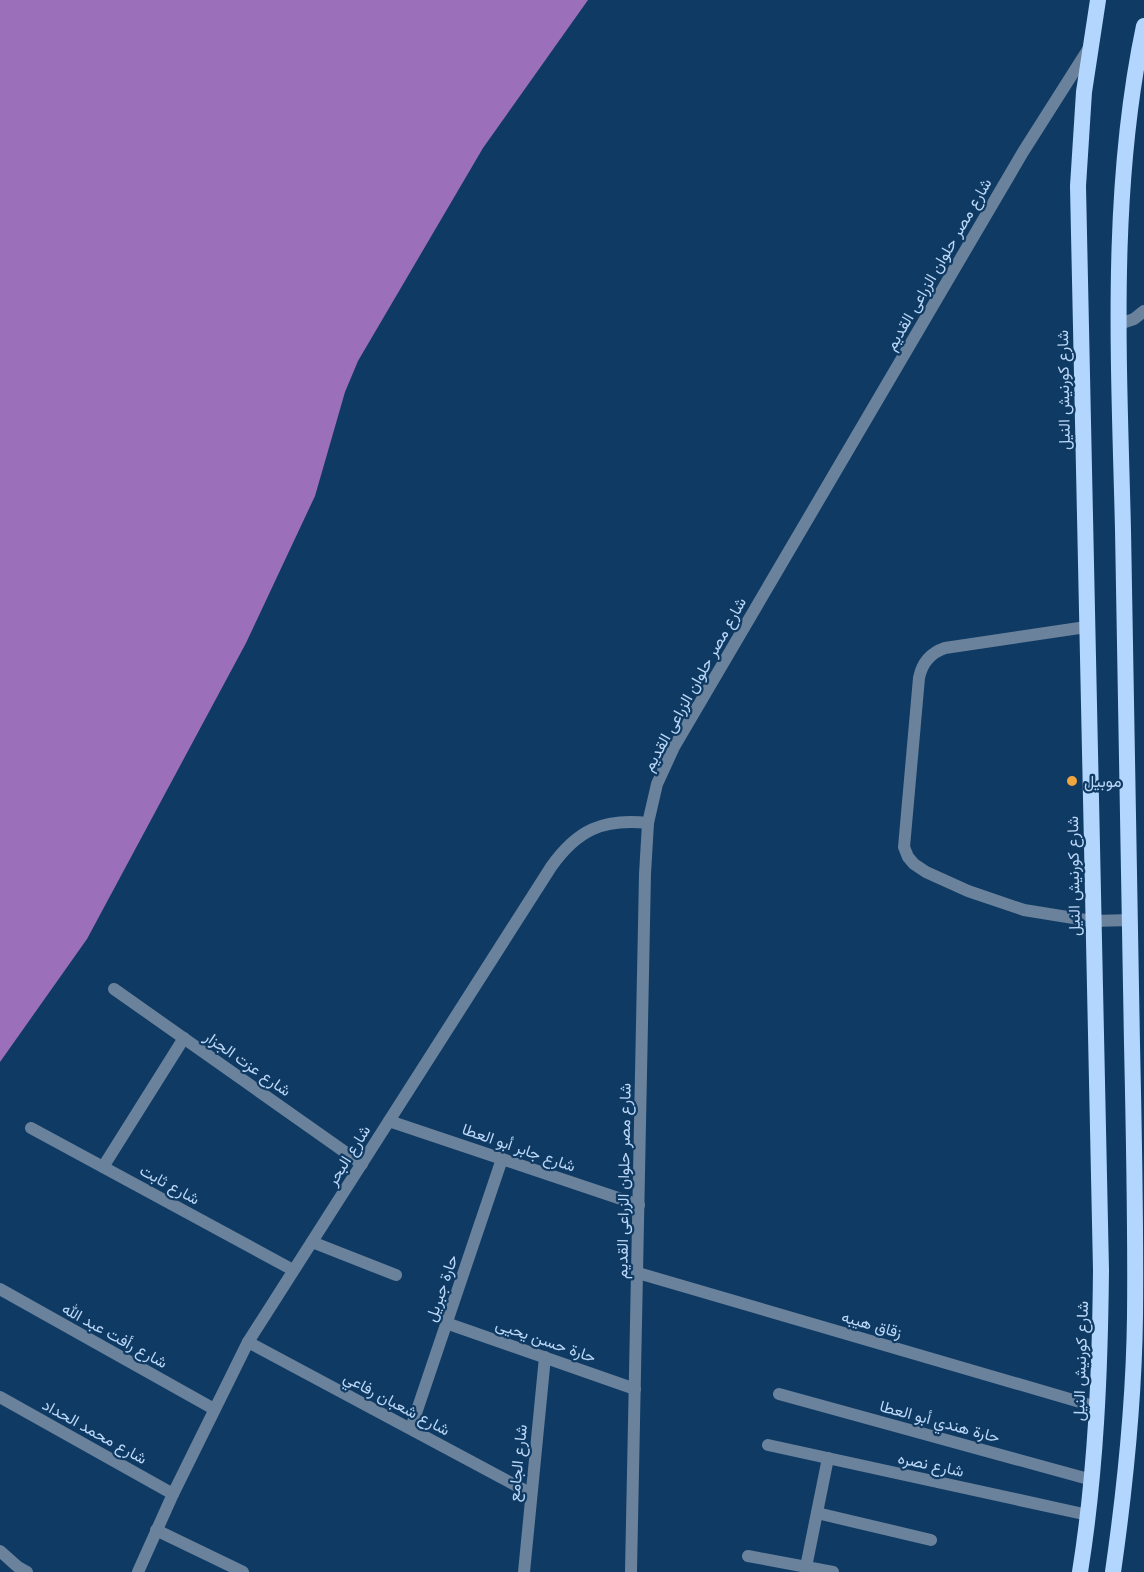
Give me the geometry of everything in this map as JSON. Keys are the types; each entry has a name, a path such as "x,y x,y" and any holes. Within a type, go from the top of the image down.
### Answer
{"highway":[{"name":"شارع كورنيش النيل","path":"1080,1572 1092,1480 1097,1407 1101,1270 1077,209 1081,128 1090,46 1098,0"},
{"path":"1113,1572 1125,1479 1137,1419 1135,1166 1138,1044 1131,920 1119,324 1120,212 1125,146 1144,26"}],"street":[{"name":"شارع مصر حلوان الزراعى القديم","path":"631,1572 644,886 648,823 657,784 674,747 1023,152 1090,46"},
{"path":"1119,324 1134,319 1144,311"},
{"path":"1086,627 945,648 930,656 925,662 919,678 904,847 914,864 926,872 968,891 1024,910 1092,921 1131,920"},
{"name":"شارع البحر","path":"138,1572 173,1494 248,1342 561,852 591,829 609,823 628,821 648,823"},
{"name":"شارع عزت الجزار","path":"114,989 362,1164"},
{"path":"103,1167 184,1038"},
{"name":"شارع جابر أبو العطا","path":"389,1121 639,1205"},
{"name":"شارع ثابت","path":"31,1128 293,1270"},
{"name":"حارة جبريل","path":"411,1428 502,1159"},
{"path":"312,1242 396,1275"},
{"name":"زقاق هيبه","path":"638,1273 1097,1407"},
{"name":"شارع رأفت عبد الله","path":"0,1289 214,1409"},
{"name":"حارة حسن يحيى","path":"446,1323 635,1389"},
{"name":"شارع شعبان رفاعي","path":"248,1342 530,1493"},
{"name":"شارع الجامع","path":"524,1572 545,1357"},
{"name":"حارة هندي أبو العطا","path":"779,1394 1092,1480"},
{"name":"شارع محمد الحداد","path":"0,1397 173,1494"},
{"name":"شارع نصره","path":"768,1445 1088,1515"},
{"path":"806,1567 828,1458"},
{"path":"817,1514 931,1540"},
{"path":"156,1530 243,1572"},
{"path":"0,1551 19,1570"},
{"path":"748,1556 833,1572"}],"shaded area":[{"path":"0,0 588,0 483,148 358,361 345,392 315,496 246,643 87,939 0,1062"}],"place":[{"name":"موبيل","path":"1072,781"}]}
